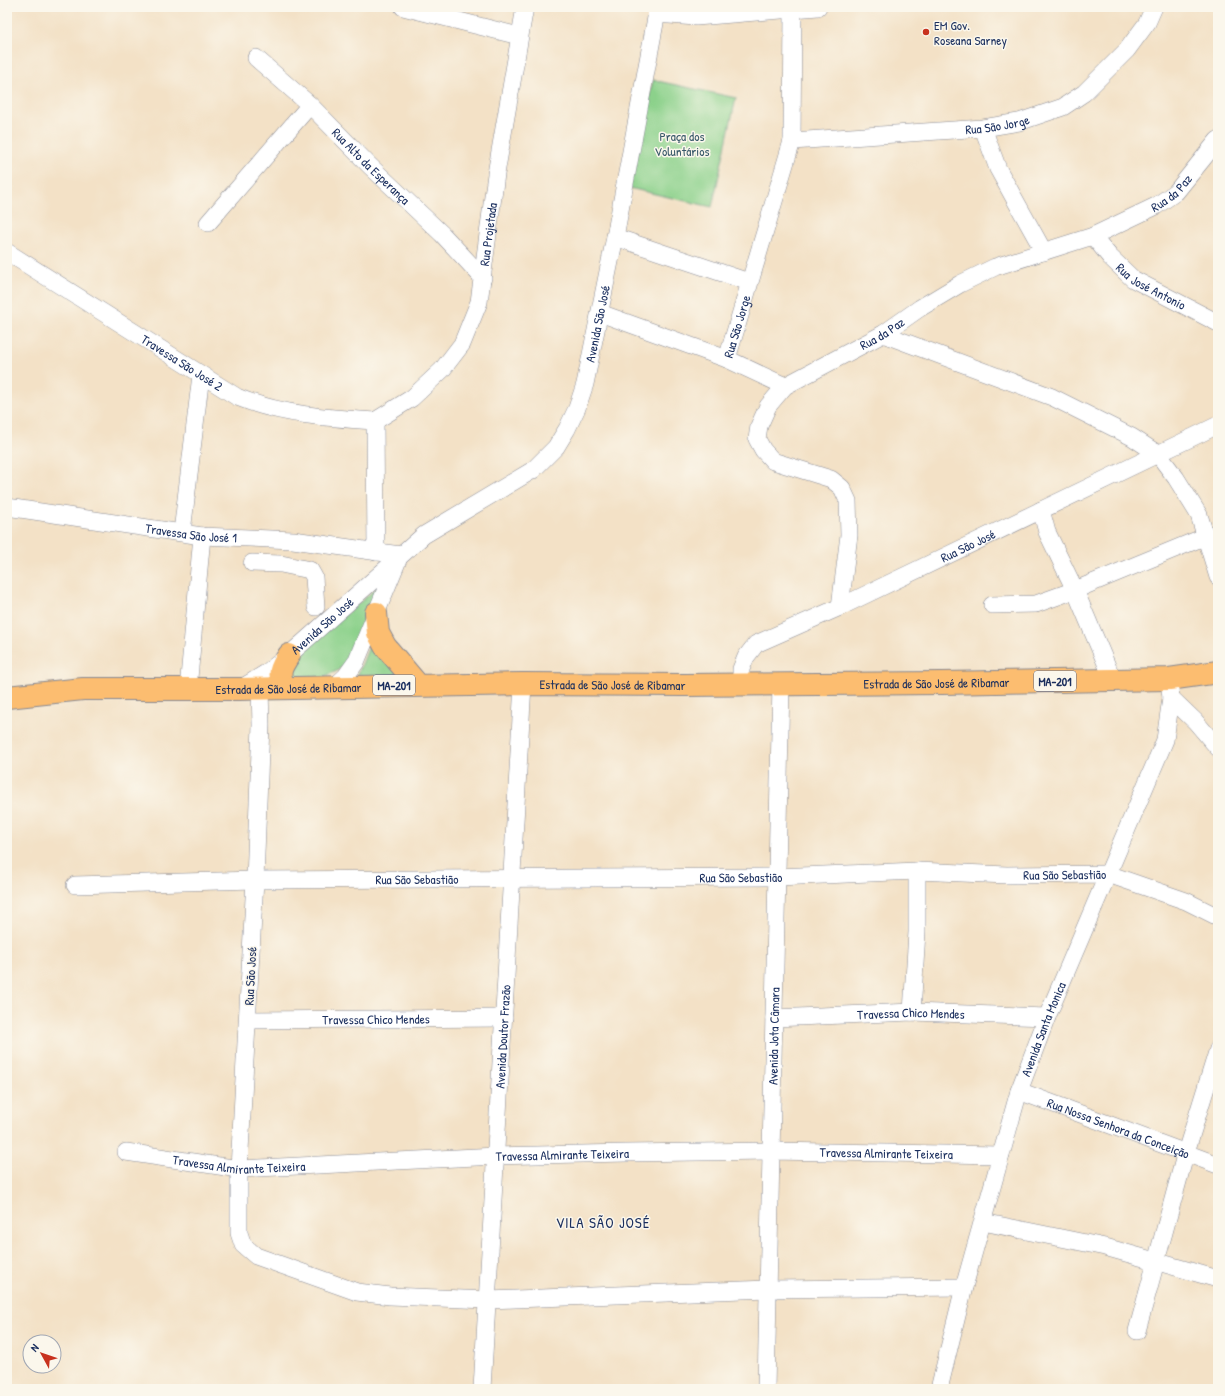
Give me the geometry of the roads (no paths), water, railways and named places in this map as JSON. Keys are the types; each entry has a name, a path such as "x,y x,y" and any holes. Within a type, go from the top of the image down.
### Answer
{"main road":[{"path":"376,613 378,633 385,646 418,684"},
{"path":"286,688 280,678 280,672 289,655"},
{"name":"Estrada de São José de Ribamar","path":"7,697 83,690 333,688 418,684 781,684 1113,680 1170,688 1218,672"}],"street":[{"path":"403,7 519,36"},
{"name":"Rua Projetada","path":"375,421 412,398 442,370 462,344 478,302 483,278 496,174 525,7"},
{"path":"657,10 696,17 818,7"},
{"name":"Rua São Jorge","path":"792,141 983,128 1019,122 1063,107 1084,92 1127,50 1147,23 1154,7"},
{"name":"Avenida São José","path":"250,689 266,673 289,655 400,555 435,528 523,477 533,470 556,447 577,408 585,384 615,236 657,10"},
{"name":"Rua São Jorge","path":"785,386 727,359 792,141 793,10"},
{"name":"Rua Alto da Esperança","path":"256,58 310,105 370,166 442,234 483,278"},
{"path":"208,223 310,105"},
{"path":"983,128 998,169 1044,252"},
{"name":"Rua da Paz","path":"840,607 849,535 848,501 842,488 831,479 773,461 763,450 757,439 759,426 768,406 785,386 883,334 920,308 960,284 995,267 1093,236 1156,206 1176,192 1218,140"},
{"path":"615,236 749,282"},
{"name":"Rua José Antonio","path":"1093,236 1110,257 1133,279 1167,298 1204,314 1218,323"},
{"name":"Travessa São José 2","path":"7,252 237,397 276,410 340,419 375,421"},
{"path":"600,313 727,359"},
{"path":"883,334 1052,397 1132,436 1158,454 1176,478 1199,516 1204,537 1217,572"},
{"path":"182,532 201,374"},
{"path":"375,421 376,552"},
{"name":"Rua São José","path":"741,684 741,669 746,657 756,644 840,607 1218,425"},
{"name":"Travessa São José 1","path":"7,507 202,536 284,540 400,555"},
{"path":"1041,510 1048,532 1075,590 1113,680"},
{"path":"188,689 202,536"},
{"path":"992,605 1036,604 1075,590 1204,537"},
{"path":"281,564 284,540"},
{"name":"Avenida São José","path":"333,688 341,682 352,669 400,555"},
{"path":"252,563 281,564 310,570 312,572 316,607"},
{"name":"Avenida Doutor Frazão","path":"482,1389 523,684"},
{"name":"Avenida Jota Câmara","path":"766,1389 781,684"},
{"path":"1170,688 1218,748"},
{"name":"Avenida Santa Monica","path":"939,1389 964,1287 1019,1092 1047,1017 1165,740 1170,688"},
{"name":"Rua São José","path":"250,689 261,725 255,880 239,1169 239,1233 243,1245 256,1256 357,1292 390,1296 488,1300"},
{"path":"912,1012 917,932 917,871"},
{"name":"Rua São Sebastião","path":"75,885 255,880 777,877 917,871 1007,875 1108,874 1186,901 1218,917"},
{"name":"Travessa Chico Mendes","path":"774,1018 912,1012 1047,1017"},
{"name":"Travessa Chico Mendes","path":"248,1020 504,1018"},
{"path":"1138,1331 1186,1152 1218,1049"},
{"name":"Rua Nossa Senhora da Conceição","path":"1019,1092 1218,1165"},
{"name":"Travessa Almirante Teixeira","path":"126,1152 239,1169 496,1156 771,1151 1002,1155"},
{"path":"983,1222 1104,1247 1218,1279"},
{"path":"488,1300 768,1289 964,1287"}],"place":[{"name":"EM Gov. Roseana Sarney","path":"926,32"}],"district":[{"name":"VILA SÃO JOSÉ","path":"603,1222"}],"park label":[{"name":"Praça dos Voluntários","path":"682,144"}]}
